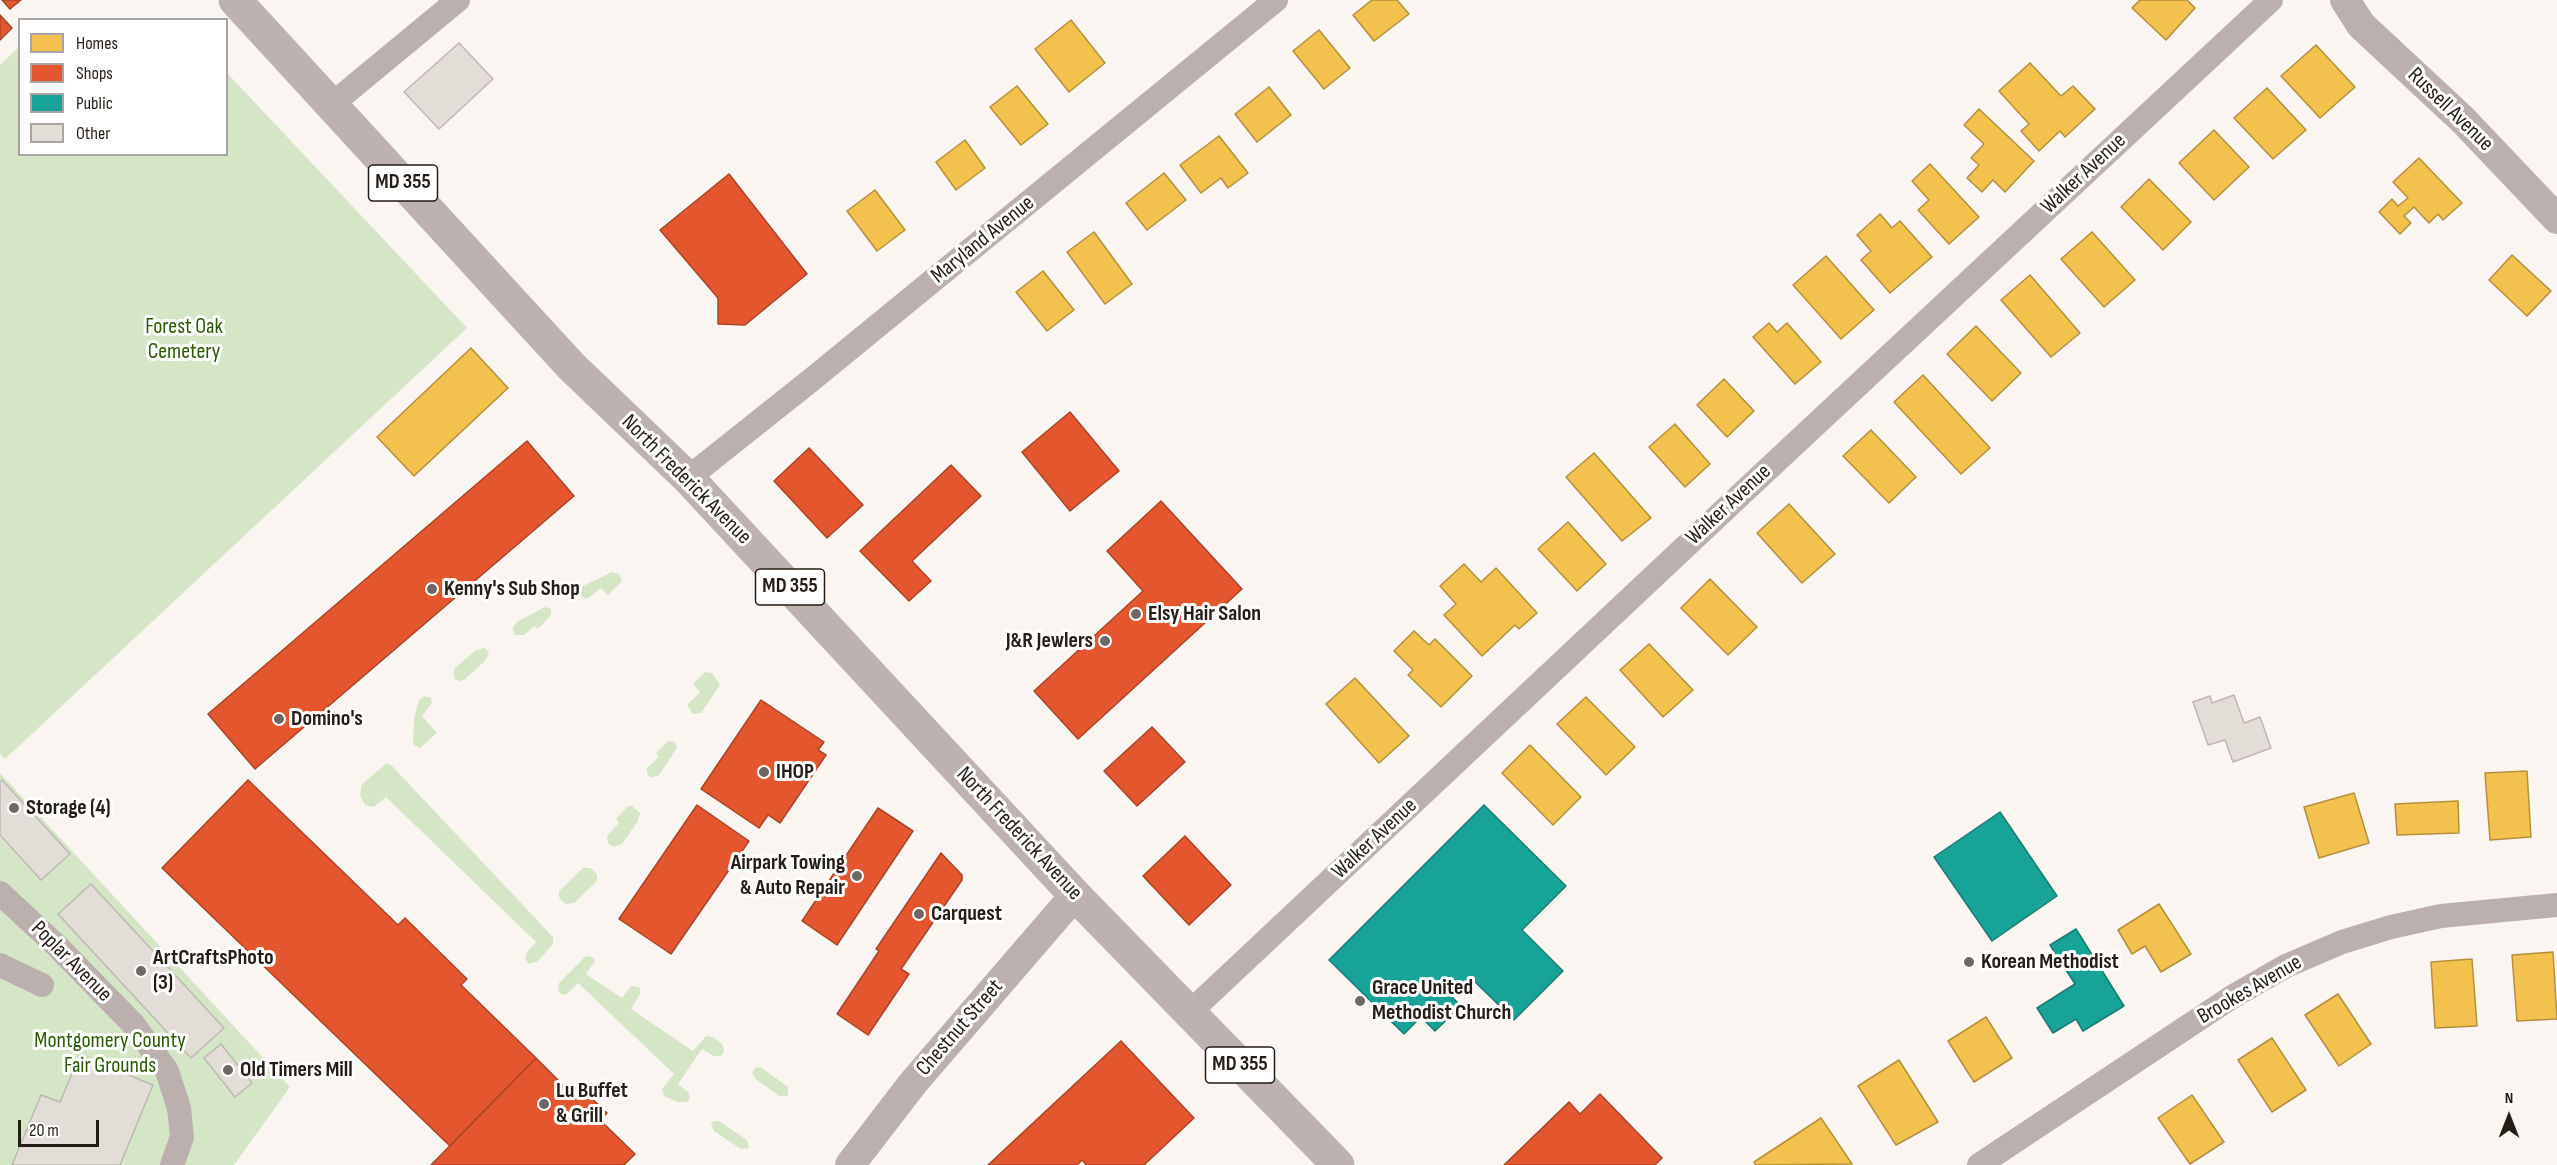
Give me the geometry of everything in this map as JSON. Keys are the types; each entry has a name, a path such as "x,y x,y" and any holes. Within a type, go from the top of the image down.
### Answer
{"main road":[{"name":"North Frederick Avenue","path":"235,0 571,366 688,478 1075,895 1338,1165"}],"street":[{"path":"331,105 458,0"},
{"name":"Maryland Avenue","path":"688,478 1276,0"},
{"name":"Walker Avenue","path":"1189,1013 2271,0"},
{"name":"Russell Avenue","path":"2345,0 2361,25 2463,120 2557,219"},
{"name":"Poplar Avenue","path":"0,892 57,946 134,1025 167,1071 179,1108 182,1137 172,1165"},
{"name":"Chestnut Street","path":"850,1165 913,1083 1075,895"},
{"name":"Brookes Avenue","path":"1979,1165 2232,997 2286,966 2342,942 2391,927 2441,916 2557,905"},
{"path":"0,965 42,985"}],"green space":[{"name":"Forest Oak Cemetery","path":"18,48 18,156 228,156 228,74 467,328 5,759 0,754 0,65"},
{"path":"612,572 619,574 622,581 608,595 601,588 587,599 581,596 581,587"},
{"path":"545,607 551,609 551,615 538,629 534,626 524,635 514,635 513,627 518,621"},
{"path":"485,648 489,653 486,660 464,680 455,679 453,673 455,668 476,650"},
{"path":"705,672 712,673 720,685 701,713 693,714 687,705 700,692 693,684"},
{"path":"424,696 431,698 432,703 422,716 437,733 420,748 413,744 414,718 419,700"},
{"path":"668,741 675,742 677,748 659,775 651,778 647,773 647,768 659,757 656,753"},
{"path":"387,763 553,937 553,944 538,961 529,964 525,959 527,952 536,942 386,797 374,807 365,805 360,795 362,784"},
{"name":"Montgomery County Fair Grounds","path":"0,773 290,1087 234,1165 0,1165"},
{"path":"632,806 640,813 638,821 622,844 613,847 608,843 607,836 619,823 616,819 627,807"},
{"path":"583,868 590,868 597,874 597,881 574,903 565,904 559,897 559,891"},
{"path":"586,956 593,957 595,961 586,974 622,998 631,986 639,987 641,992 631,1009 693,1051 706,1036 713,1037 723,1045 724,1052 721,1056 714,1056 702,1049 678,1084 689,1093 690,1098 687,1102 678,1102 664,1096 662,1089 674,1074 578,983 567,994 563,995 558,992 559,983"},
{"path":"756,1067 762,1068 788,1087 788,1096 779,1096 756,1079 752,1073"},
{"path":"719,1121 747,1140 749,1148 741,1149 714,1131 711,1124"}],"building: Homes":[{"path":"1372,0 1397,0 1409,14 1374,41 1353,15"},
{"path":"2140,0 2187,0 2195,8 2166,40 2132,8"},
{"path":"1071,20 1105,63 1069,92 1035,49"},
{"path":"1319,30 1350,68 1324,89 1293,51"},
{"path":"2316,45 2355,87 2320,118 2281,76"},
{"path":"2030,63 2061,96 2073,86 2095,109 2065,137 2060,131 2039,151 2021,131 2029,124 1999,91"},
{"path":"1017,86 1048,124 1021,145 990,107"},
{"path":"1269,87 1291,115 1257,142 1235,114"},
{"path":"2267,88 2306,130 2273,159 2234,118"},
{"path":"1979,109 2034,161 2005,192 1993,180 1982,192 1967,178 1979,165 1971,158 1984,144 1964,125"},
{"path":"2214,130 2249,167 2214,200 2179,163"},
{"path":"1219,136 1248,173 1228,188 1221,178 1201,193 1180,165"},
{"path":"965,140 985,168 956,190 936,162"},
{"path":"2419,158 2462,203 2443,220 2438,214 2429,223 2414,207 2404,216 2411,223 2400,234 2379,212 2392,199 2398,206 2408,198 2393,182"},
{"path":"1930,164 1979,217 1949,244 1918,210 1929,200 1912,181"},
{"path":"1164,173 1186,200 1147,230 1126,203"},
{"path":"2149,179 2191,222 2163,250 2121,207"},
{"path":"875,190 905,230 877,251 847,211"},
{"path":"1880,214 1892,228 1900,221 1932,257 1890,293 1861,260 1871,251 1857,235"},
{"path":"1094,232 1132,284 1105,304 1067,252"},
{"path":"2092,232 2135,280 2104,307 2061,259"},
{"path":"2512,255 2551,291 2527,316 2489,280"},
{"path":"1826,256 1874,310 1841,339 1793,285"},
{"path":"1043,271 1074,310 1047,331 1016,292"},
{"path":"2030,275 2080,333 2051,357 2001,300"},
{"path":"1769,323 1777,332 1787,323 1821,362 1795,384 1753,337"},
{"path":"1976,326 2021,373 1992,401 1947,354"},
{"path":"471,348 508,388 414,476 377,437"},
{"path":"1923,375 1990,448 1961,474 1894,402"},
{"path":"1724,379 1754,411 1727,437 1697,405"},
{"path":"1675,424 1710,464 1685,487 1649,447"},
{"path":"1871,430 1916,477 1889,503 1843,456"},
{"path":"1594,453 1651,518 1622,541 1566,477"},
{"path":"1789,504 1835,554 1802,583 1757,533"},
{"path":"1568,522 1606,564 1577,591 1538,549"},
{"path":"1464,564 1481,582 1496,568 1537,613 1519,629 1515,625 1482,656 1444,615 1456,604 1440,586"},
{"path":"1710,579 1757,627 1728,655 1681,608"},
{"path":"1414,631 1429,645 1435,639 1472,676 1441,707 1408,675 1413,670 1394,651"},
{"path":"1649,644 1693,690 1663,717 1620,670"},
{"path":"1355,678 1409,736 1379,763 1326,704"},
{"path":"1586,697 1635,747 1606,775 1557,724"},
{"path":"1530,745 1581,797 1553,825 1502,773"},
{"path":"2527,771 2531,837 2490,840 2485,773"},
{"path":"2354,793 2369,843 2319,858 2304,807"},
{"path":"2458,801 2459,833 2397,835 2395,804"},
{"path":"2159,904 2191,954 2161,972 2145,946 2132,954 2118,930"},
{"path":"2553,952 2557,1019 2517,1021 2512,955"},
{"path":"2472,959 2477,1026 2435,1028 2431,962"},
{"path":"2338,994 2371,1044 2339,1066 2305,1015"},
{"path":"1986,1017 2012,1058 1974,1082 1948,1041"},
{"path":"2272,1038 2306,1090 2272,1112 2238,1060"},
{"path":"1899,1060 1938,1122 1896,1145 1858,1086"},
{"path":"2192,1095 2224,1142 2190,1164 2158,1118"},
{"path":"1821,1118 1852,1164 1756,1165 1754,1162"}],"building: Shops":[{"path":"2,0 21,0 10,9"},
{"path":"0,15 12,28 0,40"},
{"path":"729,174 807,274 745,325 718,324 718,298 660,230"},
{"path":"1070,412 1119,471 1070,511 1022,452"},
{"path":"527,441 574,496 255,769 208,714"},
{"path":"809,448 863,505 827,538 774,481"},
{"path":"951,465 981,496 912,561 931,581 909,601 860,551"},
{"path":"1161,501 1242,589 1078,739 1034,691 1143,591 1107,551"},
{"name":"IHOP","path":"761,700 824,742 818,750 826,755 780,823 768,815 759,828 701,789"},
{"path":"1152,727 1185,762 1137,806 1104,771"},
{"path":"248,780 398,925 405,918 467,979 461,985 536,1058 450,1146 162,868"},
{"path":"697,805 749,841 671,954 619,919"},
{"name":"Airpark Towing & Auto Repair","path":"878,808 913,831 837,945 802,921"},
{"path":"1185,836 1231,885 1189,925 1143,876"},
{"name":"Carquest","path":"941,853 962,875 962,880 901,969 909,974 868,1035 837,1014 879,951 876,949"},
{"path":"1121,1041 1194,1118 1144,1165 1086,1165 1082,1160 1077,1165 988,1165"},
{"name":"Lu Buffet & Grill","path":"536,1058 573,1095 580,1087 607,1113 600,1120 635,1154 624,1165 431,1165"},
{"path":"1600,1094 1662,1158 1655,1165 1504,1165 1569,1102 1580,1114"}],"building: Public":[{"path":"1484,805 1566,886 1522,930 1563,971 1514,1020 1470,977 1451,996 1461,1006 1435,1031 1421,1017 1404,1034 1329,960"},
{"path":"2000,812 2057,896 1992,941 1934,857"},
{"path":"2076,929 2124,1006 2083,1031 2076,1019 2053,1033 2037,1008 2075,984 2050,945"}],"building: Other":[{"path":"459,43 493,79 439,129 404,92"},
{"path":"2234,695 2244,723 2260,717 2271,748 2233,762 2225,740 2208,745 2193,702 2210,696 2212,703"},
{"name":"Storage (4)","path":"2,780 70,854 41,880 0,835 0,782"},
{"name":"ArtCraftsPhoto (3)","path":"91,884 224,1028 191,1058 58,914"},
{"name":"Old Timers Mill","path":"221,1044 252,1083 235,1097 204,1058"},
{"path":"80,1055 153,1085 120,1165 12,1165 41,1095 60,1102"}],"place":[{"name":"Kenny's Sub Shop","path":"432,589"},
{"name":"Elsy Hair Salon","path":"1136,614"},
{"name":"J&R Jewlers","path":"1105,641"},
{"name":"Domino's","path":"279,719"},
{"name":"IHOP","path":"764,772"},
{"name":"Storage (4)","path":"14,808"},
{"name":"Airpark Towing & Auto Repair","path":"857,876"},
{"name":"Carquest","path":"919,914"},
{"name":"Korean Methodist","path":"1969,962"},
{"name":"ArtCraftsPhoto (3)","path":"141,971"},
{"name":"Grace United Methodist Church","path":"1360,1001"},
{"name":"Old Timers Mill","path":"228,1070"},
{"name":"Lu Buffet & Grill","path":"544,1104"}]}
